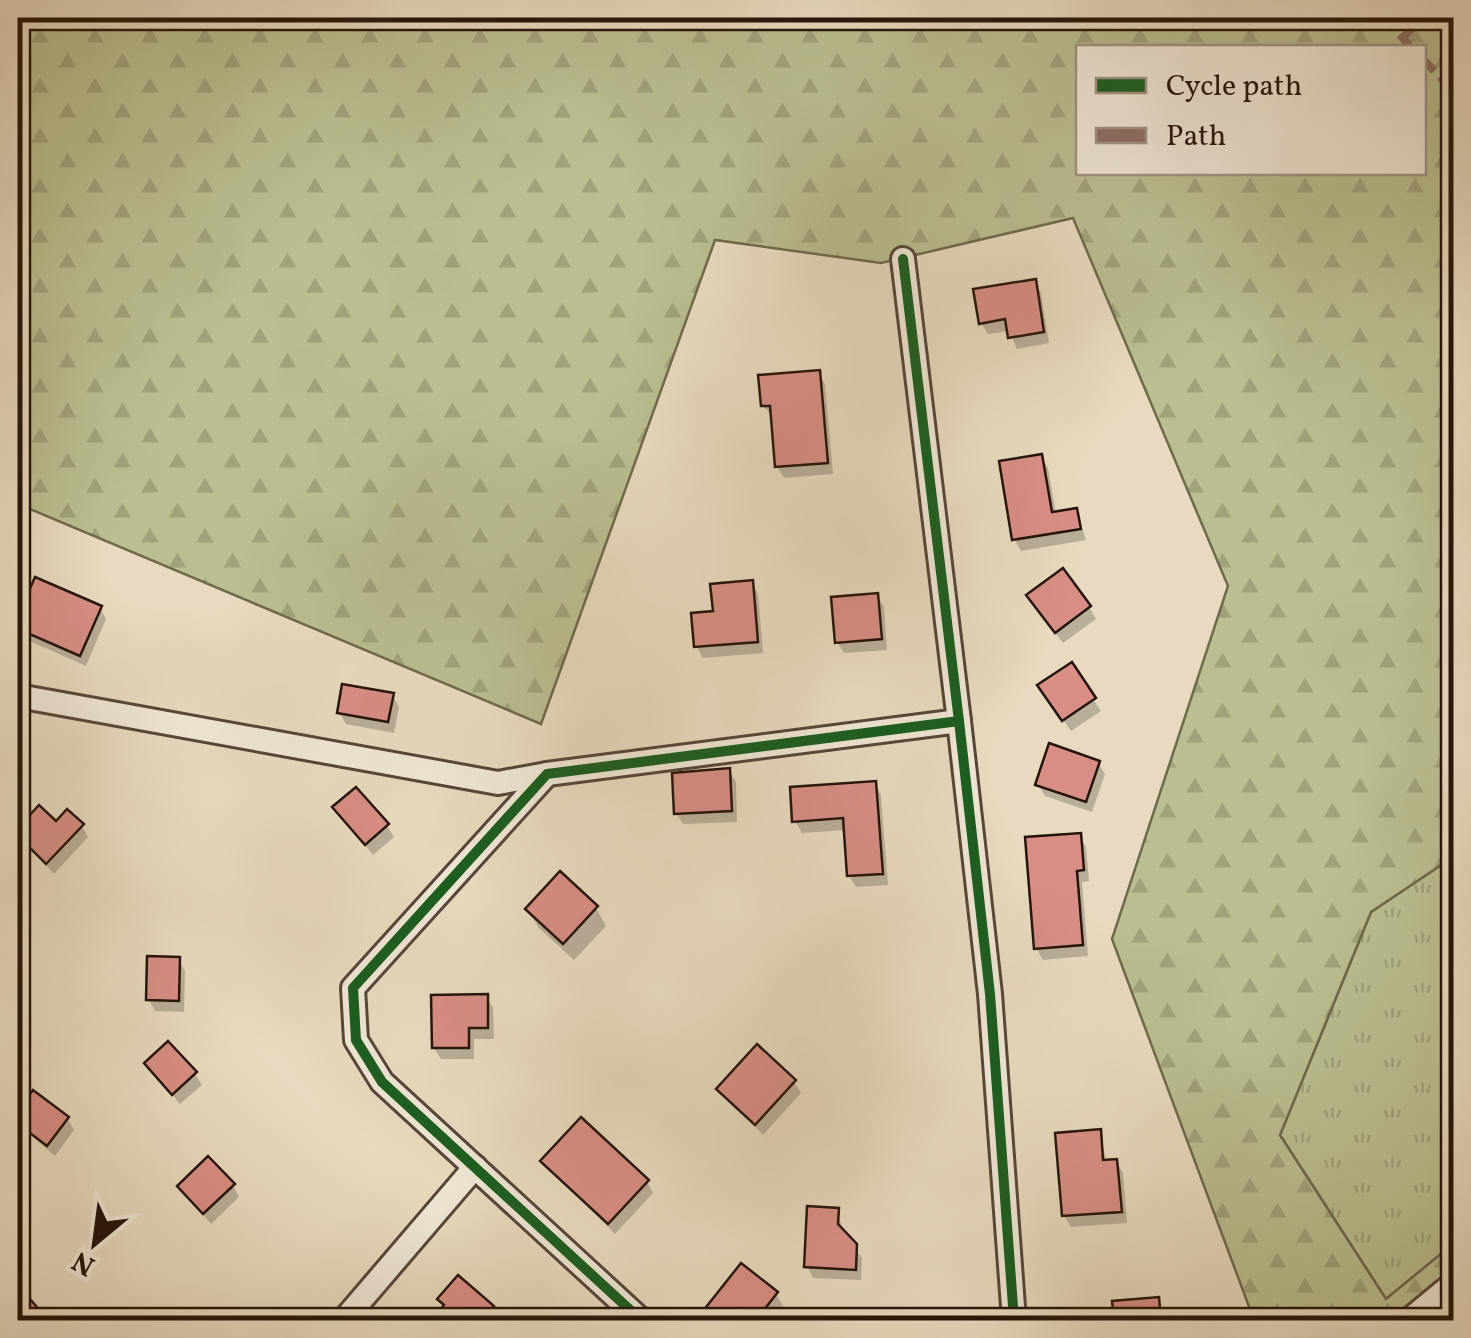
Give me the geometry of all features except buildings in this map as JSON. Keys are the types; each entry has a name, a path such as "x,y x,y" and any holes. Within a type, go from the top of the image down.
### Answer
{"street":[{"path":"903,259 990,994 1014,1320"},
{"path":"18,696 498,783 959,721"},
{"path":"547,774 353,988 356,1040 382,1082 641,1320"},
{"path":"344,1320 475,1167"},
{"path":"1409,1320 1454,1283"}],"green space":[{"path":"18,18 1453,18 1453,857 1371,912 1280,1135 1386,1299 1453,1244 1453,1320 1254,1320 1112,939 1228,586 1073,218 881,263 715,240 541,724 18,504"},
{"path":"1453,857 1453,1244 1386,1299 1280,1135 1371,912"}],"marked path":[{"path":"1384,18 1409,45"},
{"path":"1403,38 1421,18"},
{"path":"1426,62 1454,92"}],"cycle path":[{"path":"641,1320 382,1082 356,1040 353,988 547,774 959,721 903,259"},
{"path":"959,721 990,994 1014,1320"}]}
